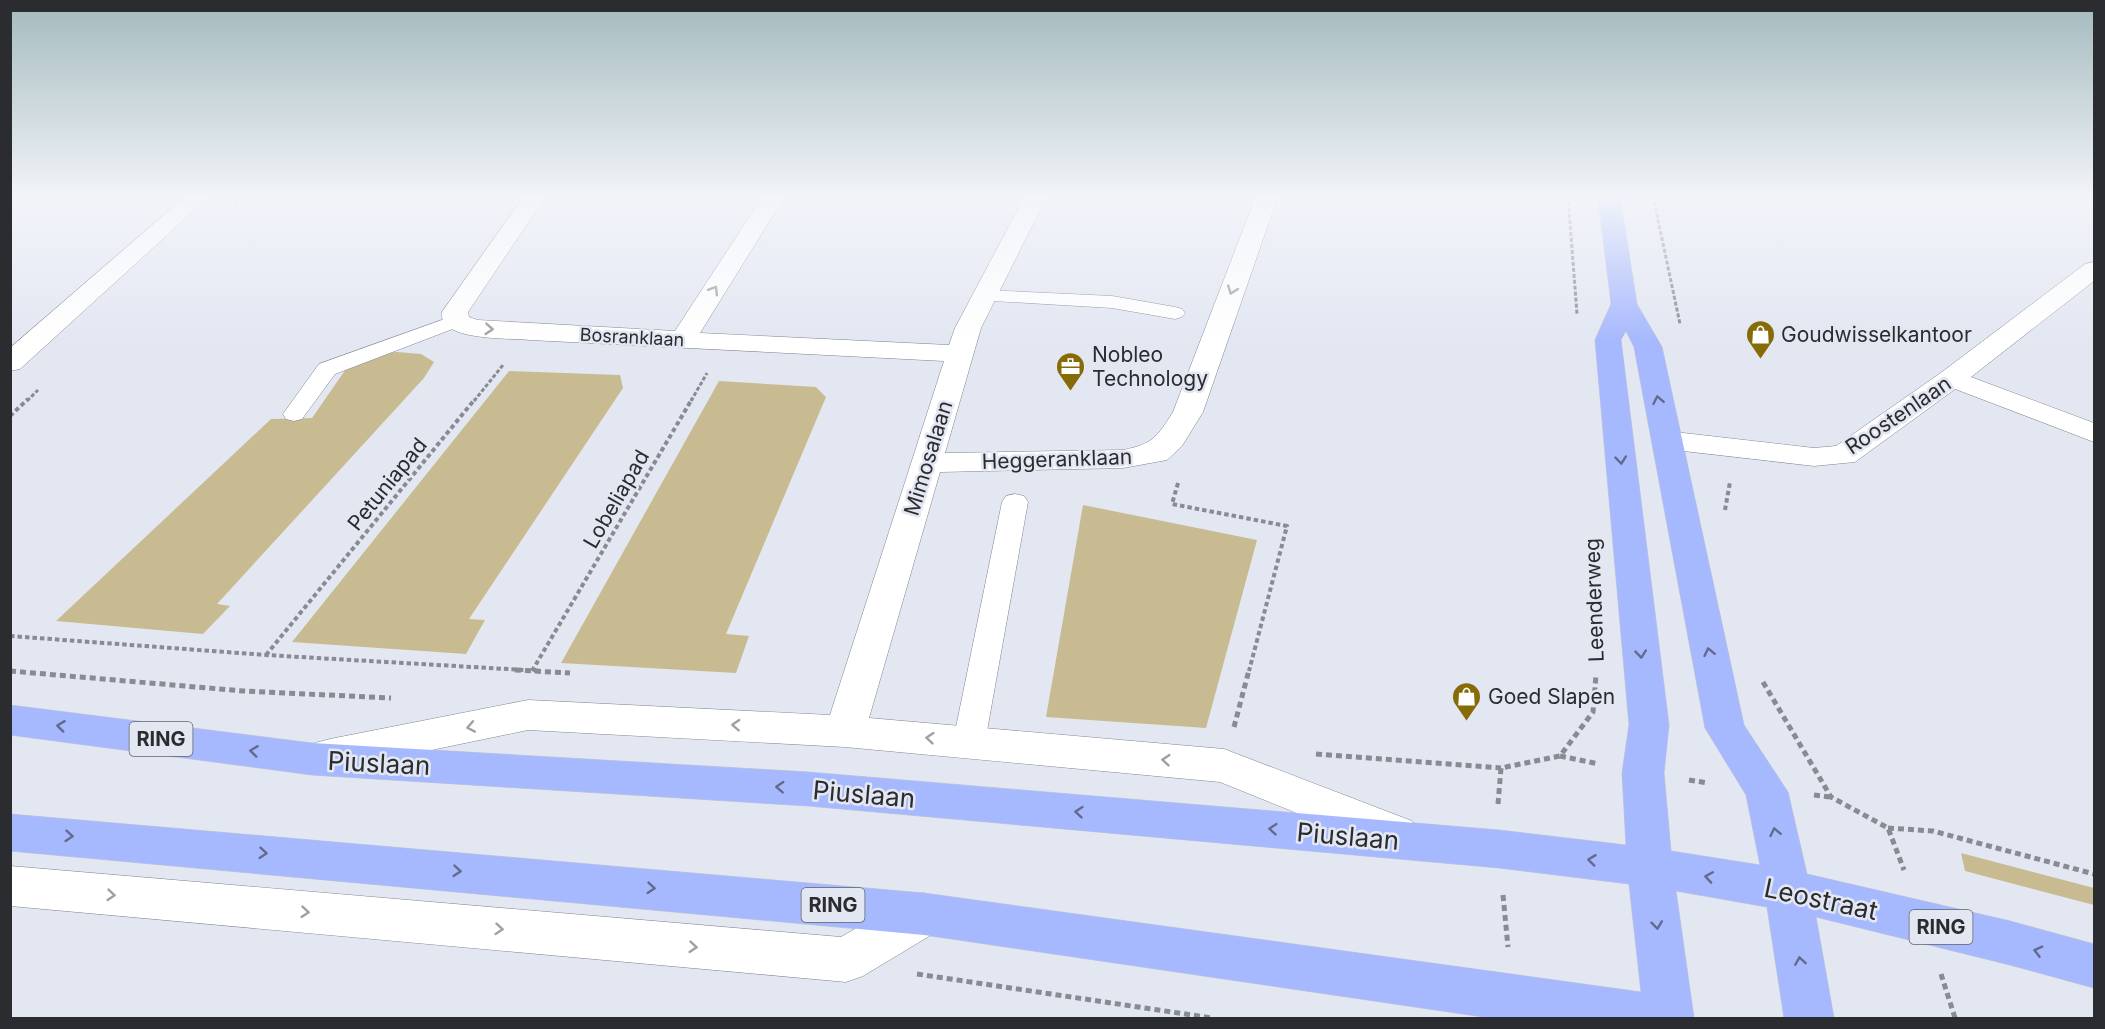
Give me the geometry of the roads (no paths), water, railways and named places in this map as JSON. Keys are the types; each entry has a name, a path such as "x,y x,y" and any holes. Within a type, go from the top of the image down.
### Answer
{"main road":[{"path":"1616,244 1624,304 1648,347 1725,728 1767,792 1788,890 1809,1018"},
{"name":"Leenderweg","path":"1624,304 1608,340 1649,725 1643,773 1650,867 1669,1018"},
{"name":"Piuslaan","path":"10,720 312,759 808,789 1414,841 1650,867"},
{"name":"RING","path":"10,832 924,914 1651,1018"},
{"name":"Leostraat","path":"1650,867 1788,890 2094,966"}],"street":[{"path":"10,363 144,244"},
{"path":"456,321 455,312 501,244"},
{"path":"683,339 743,244"},
{"name":"Mimosalaan","path":"845,730 928,463 959,354 968,328 1011,244"},
{"name":"Heggeranklaan","path":"928,463 1123,459 1156,453 1171,440 1188,412 1249,244"},
{"name":"Roostenlaan","path":"1666,440 1814,457 1844,455 1952,378 2094,269"},
{"name":"Bosranklaan","path":"456,321 474,328 530,332 959,354"},
{"path":"1952,378 2094,433"},
{"name":"Piuslaan","path":"312,759 528,715 845,730 1224,766 1414,841"},
{"path":"10,886 846,960 924,914"}],"lane":[{"path":"984,296 1112,302 1175,314"},
{"path":"294,414 327,369 456,321"},
{"path":"969,742 1015,501"}],"place":[{"name":"Goudwisselkantoor","path":"1760,360"},
{"name":"Nobleo Technology","path":"1071,392"},
{"name":"Goed Slapen","path":"1467,722"}]}
